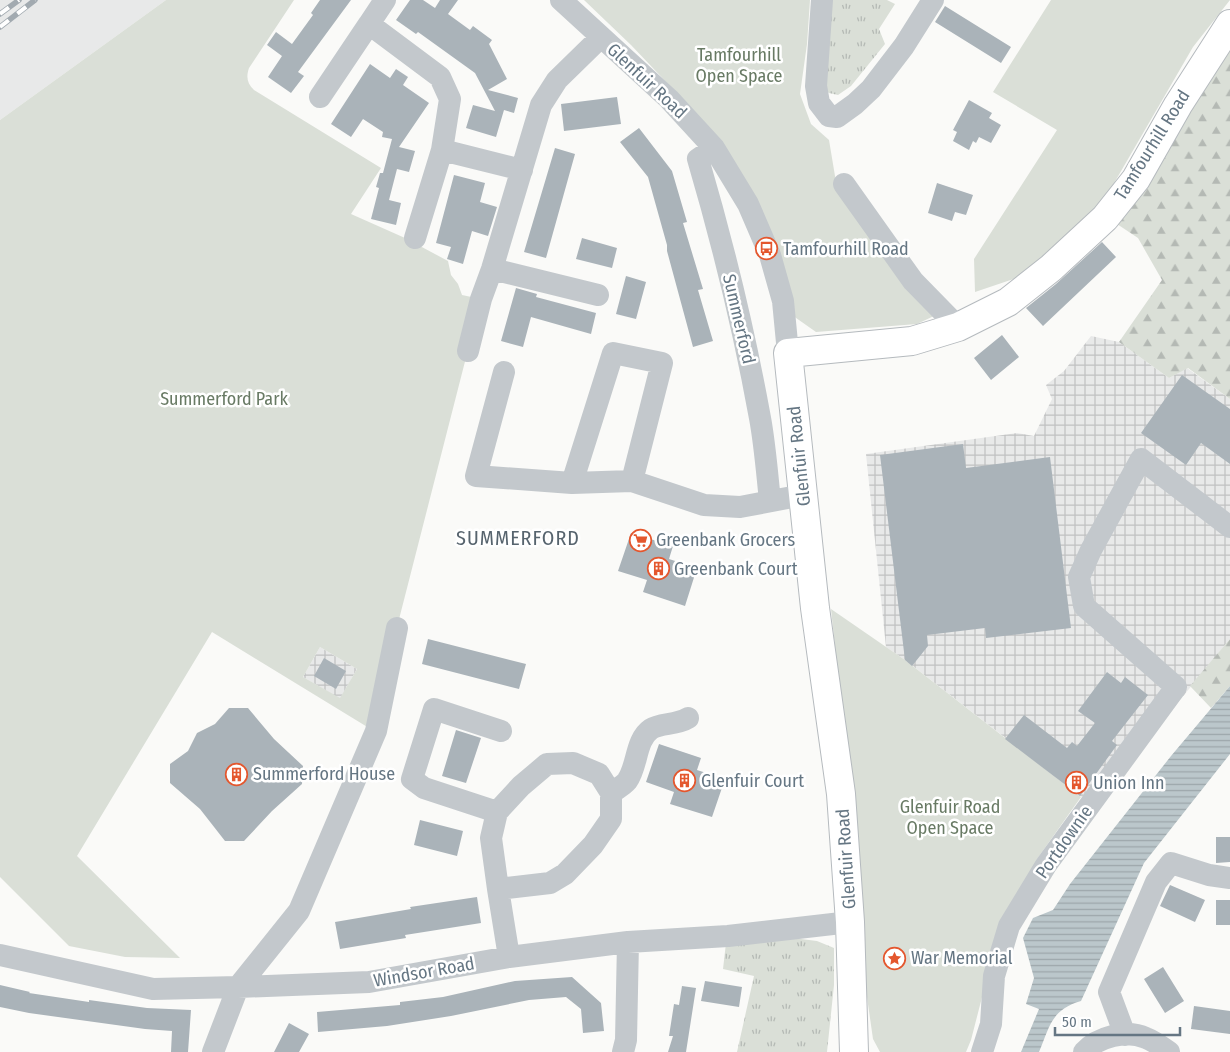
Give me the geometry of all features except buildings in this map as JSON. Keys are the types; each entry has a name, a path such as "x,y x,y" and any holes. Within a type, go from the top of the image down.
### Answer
{"main road":[{"name":"Tamfourhill Road","path":"788,353 912,340 958,327 1008,302 1051,268 1105,218 1136,179 1178,105 1230,24"},
{"name":"Glenfuir Road","path":"788,353 815,608 841,794 850,922 854,1052"}],"street":[{"path":"320,96 385,0"},
{"name":"Glenfuir Road","path":"561,0 600,38 669,99 714,148 748,204 770,255 784,301 788,353"},
{"path":"822,0 816,86 819,103 829,116 837,117 871,89 904,46 933,0"},
{"path":"369,24 440,76 450,99 442,150 415,238"},
{"path":"468,351 481,299 492,269 541,106 557,80 600,38"},
{"name":"Summerford","path":"714,148 698,158 716,218 744,338 760,420 770,501"},
{"path":"442,150 522,170"},
{"path":"844,184 913,281 958,327"},
{"path":"492,269 598,296"},
{"path":"572,483 613,353 662,363 632,481"},
{"path":"504,372 476,476 572,483 632,481 704,505 740,507 803,495"},
{"name":"Portdownie","path":"982,1052 991,1024 994,976 1009,926 1046,865 1176,687 1084,606 1079,577 1091,550 1140,459 1230,526"},
{"path":"213,1052 238,988 299,911 376,731 398,628"},
{"path":"497,812 424,788 412,779 425,706 501,731"},
{"path":"611,793 627,782 642,741 652,728 680,723 688,718"},
{"path":"498,889 550,883 565,874 593,846 611,819 611,793 599,774 573,763 547,764 521,786 497,812 491,838 498,889 509,957"},
{"path":"1125,1035 1109,992 1156,882 1171,863 1209,875 1230,878"},
{"name":"Windsor Road","path":"0,955 153,989 238,988 369,982 509,957 628,942 728,936 850,922"},
{"path":"623,1052 626,1040 628,942"},
{"path":"1084,1052 1098,1040 1125,1035 1146,1037 1169,1052"}],"shaded area":[{"path":"0,0 166,0 0,120"},
{"path":"1091,336 1119,342 1169,378 1187,368 1230,399 1230,639 1093,806 886,647 866,454 1017,433 1034,436 1052,399 1046,385 1064,371"},
{"path":"320,647 357,669 340,699 303,677"},
{"path":"1230,686 1230,754 1144,863 1081,1001 1063,1009 1057,1014 1049,1027 1039,1052 1021,1052 1039,1009 1026,1004 1034,978 1023,938 1033,918 1053,910 1070,884 1171,756"}],"green space":[{"name":"Summerford Park","path":"166,0 294,0 249,68 247,77 250,85 254,90 381,168 351,214 405,238 448,261 451,275 458,284 462,295 481,299 395,635 369,728 212,632 77,856 180,958 125,957 69,946 0,877 0,120","holes":["320,647 357,669 340,698 303,677"]},
{"name":"Tamfourhill Open Space","path":"584,0 810,0 807,44 800,94 811,124 829,140 836,182 936,315 917,324 816,332 789,313 709,127 631,45"},
{"path":"829,0 887,0 895,4 879,29 885,44 851,86 838,95 829,93 823,87"},
{"path":"1051,0 1230,0 1193,47 1106,197 1037,271 975,292 974,259 1057,130 993,92"},
{"path":"1230,39 1230,399 1188,368 1169,378 1119,342 1162,280 1138,238 1117,224"},
{"name":"Glenfuir Road Open Space","path":"831,609 905,660 1081,797 1037,859 988,974 971,1040 966,1052 880,1052 873,1039 867,997 854,826"},
{"path":"1230,639 1230,686 1211,708 1190,686"},
{"path":"793,938 817,941 834,948 834,985 827,1052 737,1052 754,976 723,969 726,943"}],"railway":[{"path":"0,14 19,0"},
{"path":"0,27 35,0"}],"place":[{"name":"Tamfourhill Road","path":"767,249"},
{"name":"Greenbank Grocers","path":"640,540"},
{"name":"Greenbank Court","path":"658,569"},
{"name":"Summerford House","path":"237,774"},
{"name":"Glenfuir Court","path":"685,781"},
{"name":"Union Inn","path":"1077,783"},
{"name":"War Memorial","path":"895,958"}],"district":[{"name":"SUMMERFORD","path":"518,538"}]}
